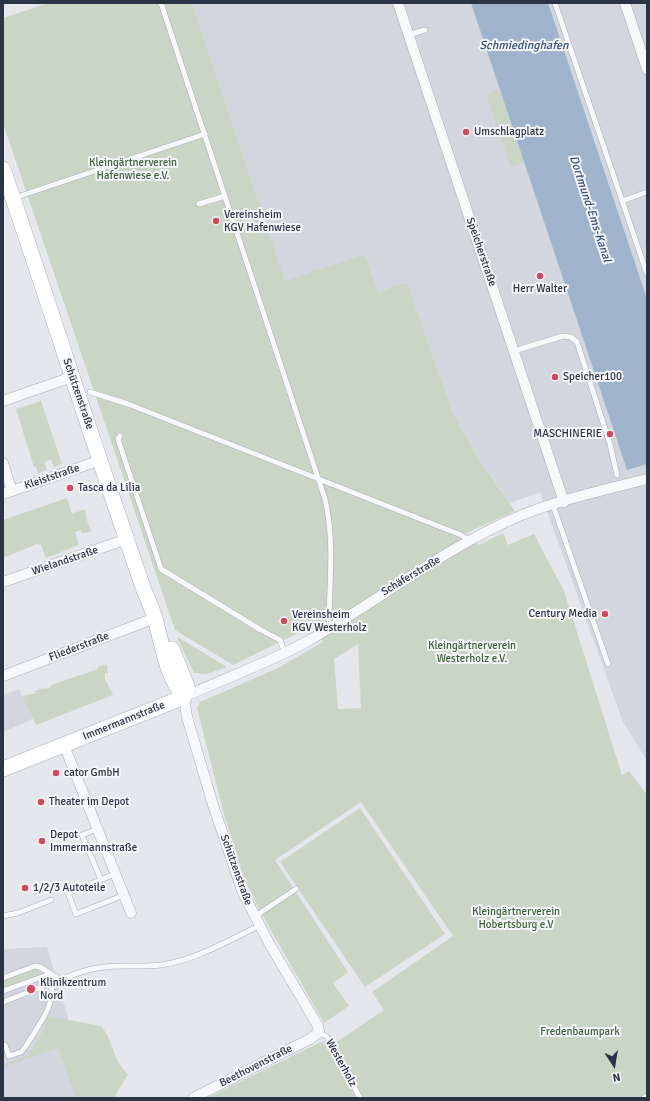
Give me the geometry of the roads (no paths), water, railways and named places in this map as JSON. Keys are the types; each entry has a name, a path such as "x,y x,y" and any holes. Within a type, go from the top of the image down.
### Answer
{"street":[{"name":"Speicherstraße","path":"398,3 564,502"},
{"path":"625,3 647,69"},
{"name":"Schützenstraße","path":"3,168 126,539 155,618 166,632 184,677 186,686 184,697 188,723 213,805 243,892 257,921 318,1026 319,1032"},
{"path":"3,401 72,377"},
{"name":"Kleiststraße","path":"8,492 101,460"},
{"path":"3,463 8,492"},
{"name":"Schäferstraße","path":"184,697 285,653 470,541 524,514 647,479"},
{"name":"Wielandstraße","path":"3,582 126,539"},
{"name":"Fliederstraße","path":"3,676 155,618"},
{"name":"Immermannstraße","path":"3,769 184,697"},
{"path":"64,745 130,913"},
{"name":"Beethovenstraße","path":"193,1098 310,1039 319,1032"}],"lane":[{"path":"161,3 320,479 329,518 332,573 329,627"},
{"path":"555,3 647,274"},
{"path":"408,35 425,30"},
{"path":"13,198 205,134"},
{"path":"622,201 647,192"},
{"path":"199,204 225,196"},
{"path":"514,351 563,336 571,337 577,342 610,444 616,475"},
{"path":"90,392 128,404 320,479 461,535 470,541"},
{"path":"120,436 118,439 161,569 280,640 285,653"},
{"path":"553,505 608,664"},
{"path":"97,829 82,835 101,880"},
{"path":"115,874 68,893 76,914 124,895"},
{"path":"3,1002 88,970 106,966 150,966 198,956 257,921 296,889"},
{"path":"3,916 18,913 51,900"},
{"path":"3,978 35,966 40,967 61,980"},
{"path":"3,991 50,974"},
{"path":"6,1045 10,1056 21,1052 26,1046 50,1005 52,996 51,984"},
{"name":"Westerholz","path":"319,1032 327,1037 360,1098"}],"water":[{"name":"Schmiedinghafen","path":"471,3 548,3 647,299 647,464 627,470"}],"place":[{"name":"Umschlagplatz","path":"466,132"},
{"name":"Vereinsheim KGV Hafenwiese","path":"216,221"},
{"name":"Herr Walter","path":"540,276"},
{"name":"Speicher100","path":"555,377"},
{"name":"MASCHINERIE","path":"610,434"},
{"name":"Tasca da Lilia","path":"70,488"},
{"name":"Century Media","path":"605,614"},
{"name":"Vereinsheim KGV Westerholz","path":"284,621"},
{"name":"cator GmbH","path":"56,773"},
{"name":"Theater im Depot","path":"41,802"},
{"name":"Depot Immermannstraße","path":"42,841"},
{"name":"1/2/3 Autoteile","path":"25,888"},
{"name":"Klinikzentrum Nord","path":"31,989"}],"park label":[{"name":"Kleingärtnerverein Hafenwiese e.V.","path":"133,169"},
{"name":"Kleingärtnerverein Westerholz e.V.","path":"472,652"},
{"name":"Kleingärtnerverein Hobertsburg e.V","path":"516,918"},
{"name":"Fredenbaumpark","path":"580,1032"}],"water label":[{"name":"Dortmund-Ems-Kanal","path":"590,209"}]}
